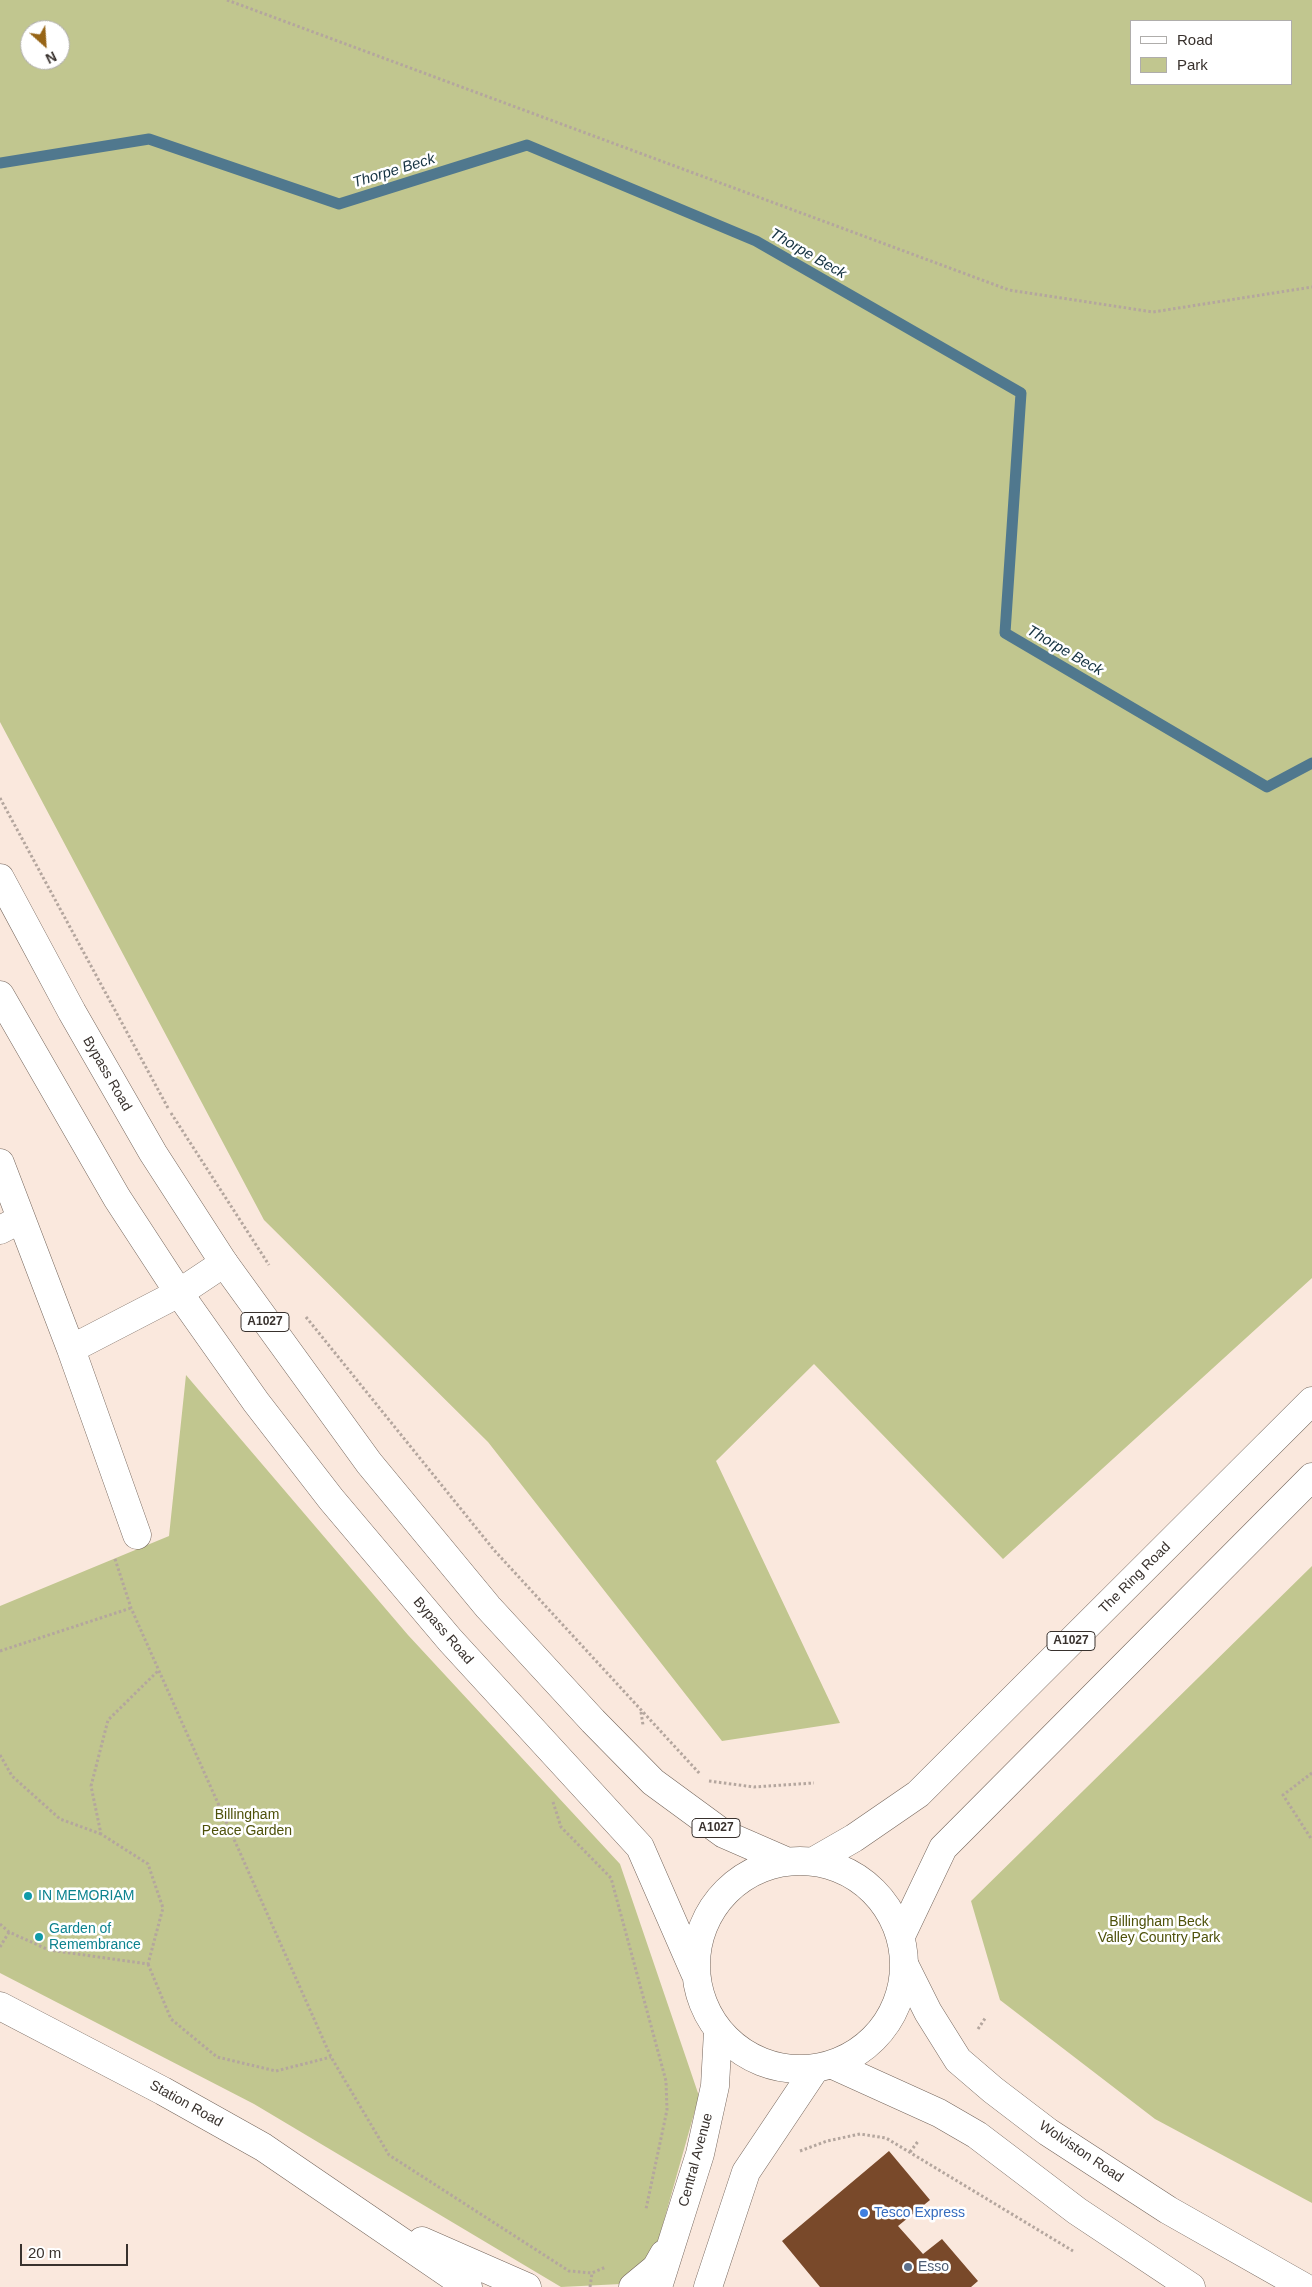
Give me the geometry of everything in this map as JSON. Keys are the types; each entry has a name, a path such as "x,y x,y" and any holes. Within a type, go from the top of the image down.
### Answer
{"main road":[{"name":"Bypass Road","path":"0,878 72,1012 153,1153 224,1264 369,1463 488,1607 593,1721 654,1782 682,1805 724,1834 786,1861"},
{"name":"Bypass Road","path":"0,995 112,1190 179,1293 256,1402 337,1506 450,1640 640,1847 695,1973"},
{"path":"0,1163 10,1225 71,1349 137,1535"},
{"path":"71,1349 179,1293 224,1264"},
{"name":"The Ring Road","path":"814,1861 854,1838 918,1794 1312,1401"},
{"path":"901,1936 943,1848 1312,1477"},
{"name":"A1027","path":"786,1861 814,1861 840,1868 865,1883 889,1909 901,1936 905,1966 897,2004 870,2043 824,2067 788,2069 762,2063 738,2050 718,2031 702,2004 695,1973 702,1925 718,1899 754,1870 786,1861"},
{"name":"Wolviston Road","path":"905,1966 928,2012 958,2060 993,2090 1048,2132 1168,2210 1304,2287"},
{"name":"Station Road","path":"0,2006 164,2090 263,2147 468,2287"},
{"name":"Central Avenue","path":"658,2287 700,2154 715,2086 718,2031"},
{"path":"708,2287 746,2172 824,2067 939,2113 977,2135 1077,2211 1192,2287"},
{"name":"Station Road","path":"364,2216 528,2287"},
{"path":"633,2287 656,2268 672,2243"}],"path":[{"path":"227,0 1009,290 1153,312 1312,287"},
{"path":"0,798 170,1112 269,1266"},
{"path":"303,1313 494,1550 707,1780 754,1787 814,1783"},
{"path":"137,1535 111,1546 131,1608 332,2056 388,2155 569,2271 592,2272 611,2265"},
{"path":"0,1651 131,1608"},
{"path":"101,1834 91,1786 108,1720 159,1670"},
{"path":"0,1755 12,1776 60,1819 101,1834 148,1864 162,1908 148,1964 171,2019 216,2057 276,2071 332,2056"},
{"path":"1312,1773 1283,1795 1312,1840"},
{"path":"561,1827 611,1878 666,2081 667,2110 644,2216"},
{"path":"0,1924 9,1932 49,1950 148,1964"},
{"path":"0,1947 9,1932"},
{"path":"793,2154 828,2140 860,2134 886,2138 1012,2214"},
{"path":"659,2144 700,2154"},
{"path":"590,2287 592,2272"}],"green space":[{"path":"0,0 1312,0 1312,1278 1003,1559 814,1364 716,1461 840,1723 722,1741 488,1442 264,1220 0,722"},
{"name":"Billingham Peace Garden","path":"186,1375 408,1635 620,1864 699,2096 654,2256 621,2284 561,2287 254,2104 0,1973 0,1606 169,1536"},
{"name":"Billingham Beck Valley Country Park","path":"1312,1566 1312,2203 1155,2119 1000,2000 971,1901"}],"building":[{"name":"Tesco Express","path":"889,2151 930,2200 898,2226 923,2254 942,2239 978,2281 971,2287 820,2287 782,2241"}],"waterway":[{"name":"Thorpe Beck","path":"0,163 149,139 339,204 527,145 756,241 1021,393 1005,633 1267,787 1312,763"}],"place":[{"name":"IN MEMORIAM","path":"28,1896"},
{"name":"Garden of Remembrance","path":"39,1937"},
{"name":"Tesco Express","path":"864,2213"},
{"name":"Esso","path":"908,2267"}]}
